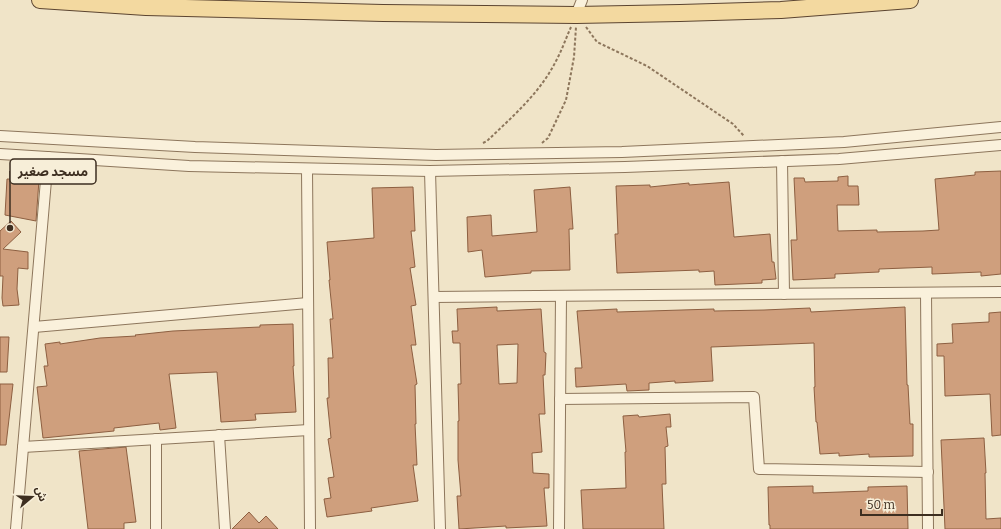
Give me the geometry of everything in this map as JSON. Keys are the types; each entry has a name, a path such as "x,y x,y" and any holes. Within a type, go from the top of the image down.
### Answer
{"main road":[{"path":"40,0 146,7 383,13 577,5 680,13 781,10 910,0"}],"street":[{"path":"0,136 195,148 436,155 622,152 844,142 1001,127"},
{"path":"0,154 189,166 430,172 839,159 1001,145"},
{"path":"16,529 48,157"},
{"path":"782,161 784,294"},
{"path":"307,169 310,529"},
{"path":"430,172 440,529"},
{"path":"434,297 1001,292"},
{"path":"926,293 928,529"},
{"path":"559,529 561,296"},
{"path":"34,327 308,303"},
{"path":"560,399 754,396 759,469 928,472"},
{"path":"23,447 309,430"},
{"path":"218,435 225,529"},
{"path":"156,439 156,529"}],"path":[{"path":"481,144 487,141 538,89 556,62 577,5"},
{"path":"577,5 597,42 647,66 733,124 755,146"},
{"path":"530,154 548,138 566,100 574,57 577,5"}],"building":[{"path":"1001,171 1001,274 981,276 981,272 932,274 932,267 879,269 879,272 835,274 835,278 793,280 791,240 797,240 794,178 804,178 805,182 838,181 838,177 848,176 848,186 858,186 859,205 837,205 838,231 923,231 939,230 935,179 975,175 975,172"},
{"path":"7,179 39,180 36,221 5,215"},
{"path":"729,182 734,237 770,234 772,262 774,262 776,279 762,280 762,283 715,285 714,271 699,272 699,270 617,273 615,234 618,234 616,186 650,185 650,187 689,183 689,185"},
{"path":"413,187 415,231 411,231 415,267 410,268 416,305 411,306 416,345 411,345 417,384 415,385 415,424 417,465 413,465 418,501 371,508 372,511 327,517 324,499 331,498 328,478 334,477 328,439 331,438 327,398 329,398 328,358 333,358 330,319 333,319 327,242 374,238 372,188"},
{"path":"570,187 573,229 569,229 570,270 531,271 531,273 485,277 482,250 468,252 467,217 491,215 492,236 537,232 534,190"},
{"path":"11,221 21,232 3,249 28,252 28,269 18,268 17,289 19,305 3,306 3,276 0,276 0,231"},
{"path":"497,307 497,311 541,309 544,352 546,353 545,375 543,375 545,414 539,414 542,452 532,453 533,473 549,474 549,488 544,488 547,526 506,528 506,526 459,529 457,496 461,496 458,460 458,384 461,384 460,343 453,343 452,331 458,331 457,309","holes":["518,344 517,383 499,384 497,345"]},
{"path":"905,307 907,385 910,424 913,424 913,456 869,457 869,454 839,456 839,453 820,454 814,387 814,343 711,347 713,381 649,383 649,390 627,391 626,384 576,387 575,368 582,368 577,311 617,309 617,312 714,309 714,311 810,308 811,312"},
{"path":"1001,312 1001,435 992,436 990,394 945,396 944,356 937,356 937,344 953,343 952,324 989,322 989,313"},
{"path":"293,324 293,366 296,412 255,414 256,420 221,422 217,372 169,374 176,428 160,430 159,423 114,428 114,431 43,438 37,387 47,386 44,366 48,366 45,344 60,342 60,344 100,338 136,336 135,335 173,331"},
{"path":"0,337 9,337 7,372 0,372"},
{"path":"0,384 13,384 6,445 0,445"},
{"path":"670,414 671,427 666,427 668,446 665,447 666,484 662,484 664,529 583,529 581,490 626,488 626,452 623,416 638,415 639,417"},
{"path":"984,438 986,519 1001,518 1001,529 945,529 941,440"},
{"path":"126,447 136,522 124,523 124,529 88,529 79,451"},
{"path":"813,486 813,493 868,491 868,487 907,486 908,529 770,529 768,487"},
{"path":"249,512 259,523 266,516 278,529 232,529"}],"place":[{"name":"مسجد صغير","path":"10,228"}]}
